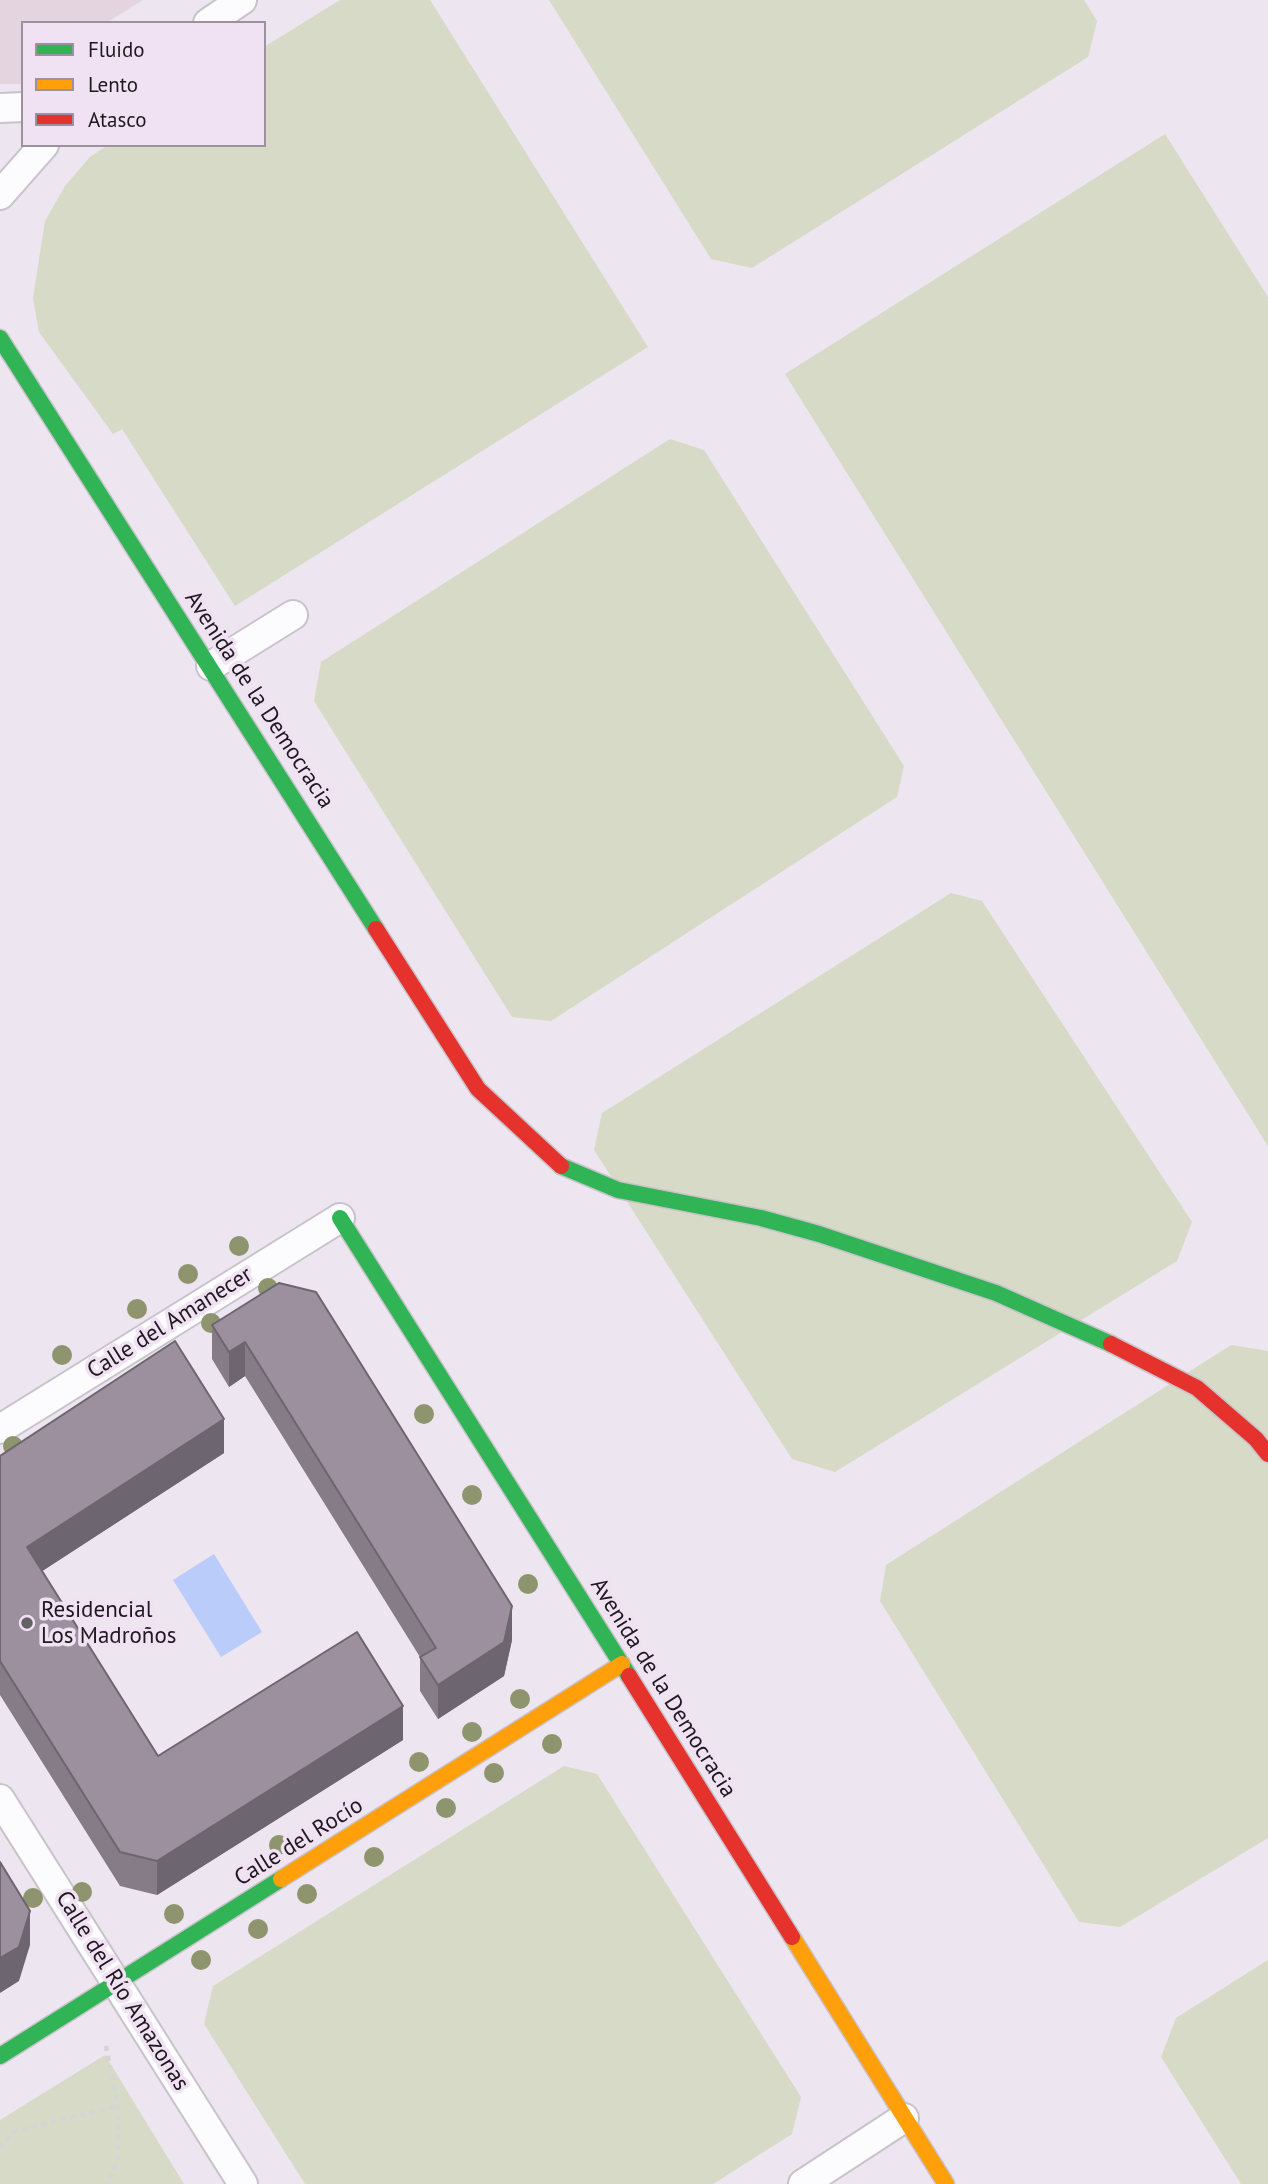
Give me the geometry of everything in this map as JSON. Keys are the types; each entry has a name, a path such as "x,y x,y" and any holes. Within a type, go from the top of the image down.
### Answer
{"street":[{"path":"211,21 242,0"},
{"path":"0,108 21,107"},
{"path":"0,194 42,147"},
{"name":"Avenida de la Democracia","path":"0,338 478,1089 565,1170 618,1190 720,1209 819,1234 996,1293 1135,1355 1198,1388 1268,1454"},
{"path":"211,666 293,615"},
{"name":"Avenida de la Democracia","path":"340,1218 387,1288 946,2184"},
{"name":"Calle del Amanecer","path":"0,1429 340,1218"},
{"name":"Calle del Rocío","path":"0,2056 622,1664"},
{"name":"Calle del Río Amazonas","path":"0,1798 243,2184"},
{"path":"803,2184 904,2118"}],"path":[{"path":"106,2046 118,2106 118,2158 108,2184"},
{"path":"0,2148 15,2131 118,2106"}],"shaded area":[{"path":"0,0 143,0 109,21 21,21 21,84 0,84"}],"green space":[{"path":"340,0 430,0 648,347 235,606 122,429 113,434 39,332 33,298 45,221 65,186 90,157 105,147 266,147 266,46"},
{"path":"549,0 1084,0 1097,21 1088,57 752,268 711,259"},
{"path":"1165,134 1268,297 1268,1146 785,374"},
{"path":"670,439 704,450 904,766 897,797 551,1021 512,1017 314,701 321,662"},
{"path":"951,893 982,901 1192,1222 1177,1261 835,1472 792,1459 594,1150 602,1113"},
{"path":"1231,1345 1268,1351 1268,1838 1120,1927 1079,1922 880,1601 886,1565"},
{"path":"564,1766 597,1774 801,2097 792,2134 713,2184 305,2184 204,2024 213,1986"},
{"path":"1268,1960 1268,2184 1241,2184 1161,2057 1176,2018"},
{"path":"105,2055 184,2184 0,2184 0,2120"}],"water":[{"path":"214,1554 262,1632 221,1657 173,1580"}],"building":[{"path":"279,1283 316,1292 512,1606 504,1642 438,1685 420,1657 436,1648 245,1342 229,1352 212,1325"},
{"name":"Residencial Los Madroños","path":"175,1341 224,1419 27,1547 158,1756 357,1632 403,1706 157,1861 120,1852 0,1661 0,1456"},
{"path":"0,1862 30,1911 19,1947 0,1958"}],"traffic: fast":[{"path":"0,338 376,929"},
{"path":"561,1166 618,1190 761,1218 819,1234 996,1293 1111,1344"},
{"path":"340,1218 629,1676"},
{"path":"0,2056 281,1879"}],"traffic: slow":[{"path":"281,1879 622,1664"},
{"path":"792,1937 946,2184"}],"traffic: jam":[{"path":"376,929 478,1089 561,1166"},
{"path":"1111,1344 1197,1388 1256,1439 1268,1454"},
{"path":"629,1676 792,1937"}],"place":[{"name":"Residencial Los Madroños","path":"27,1623"}]}
